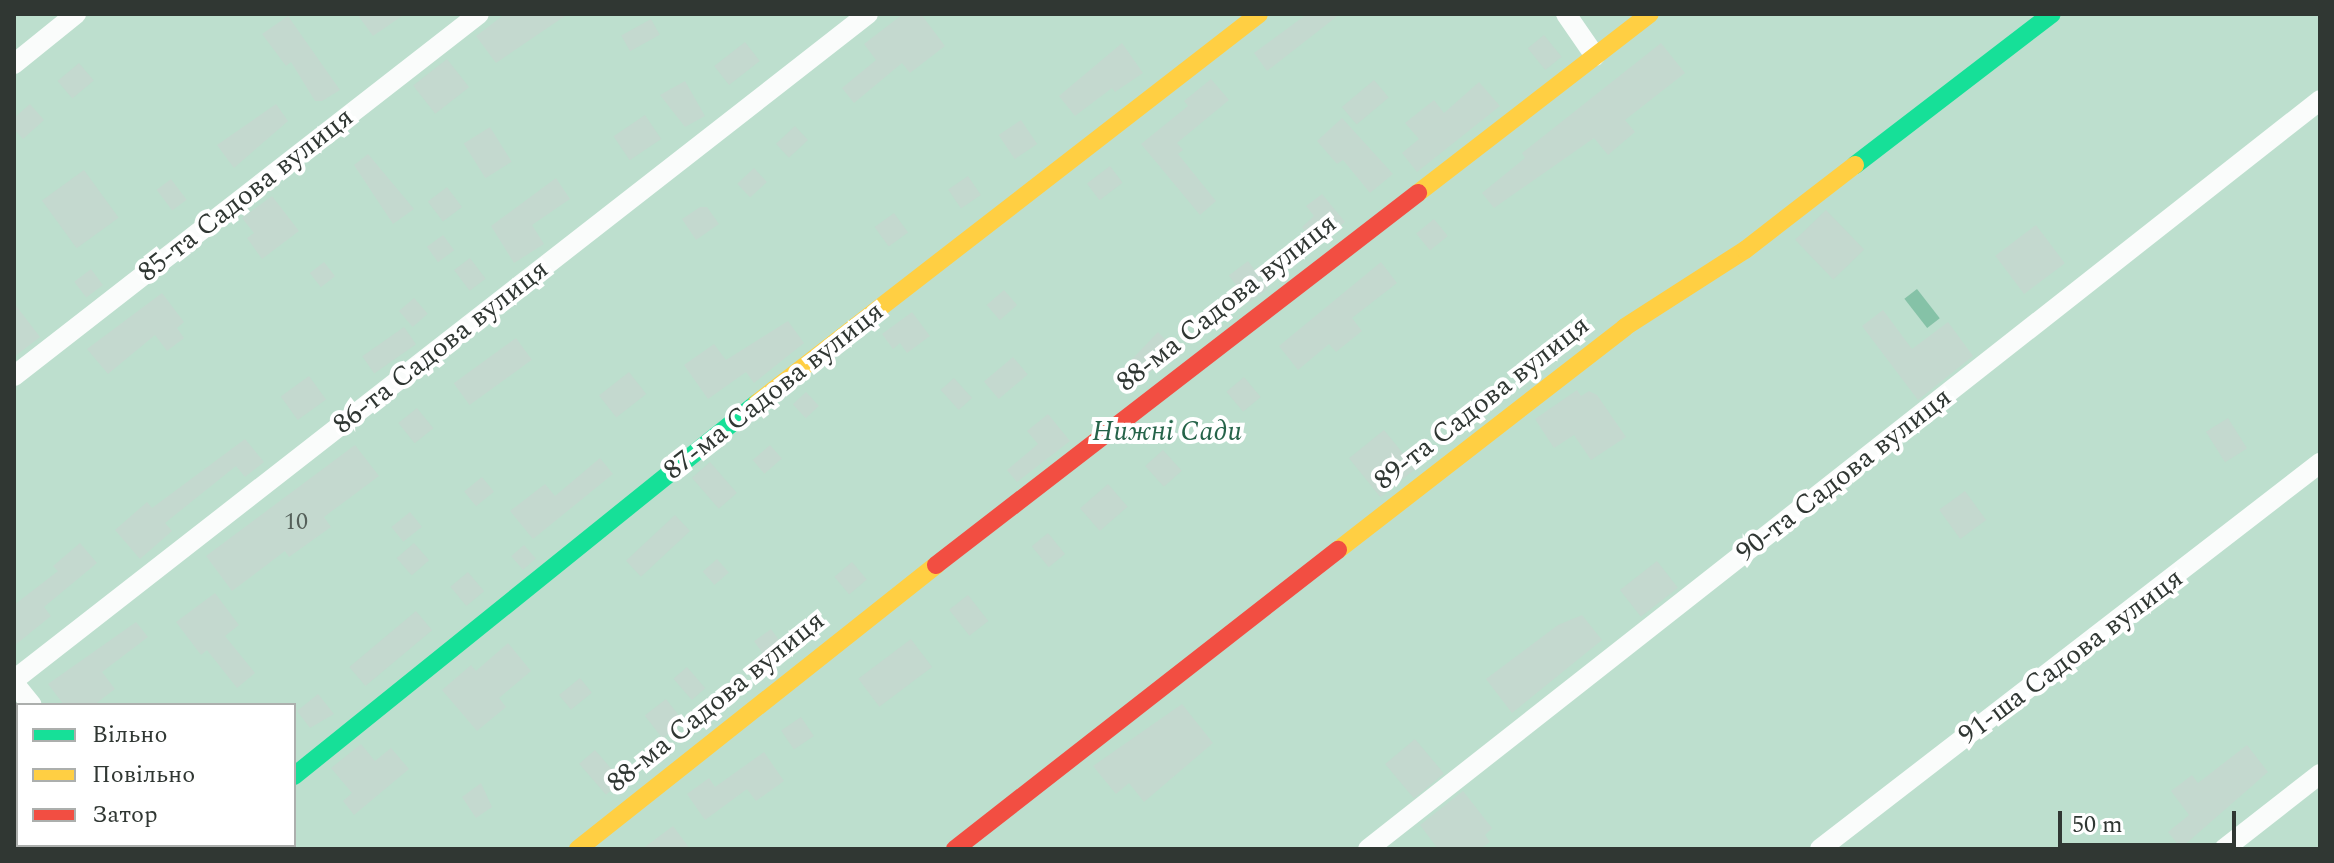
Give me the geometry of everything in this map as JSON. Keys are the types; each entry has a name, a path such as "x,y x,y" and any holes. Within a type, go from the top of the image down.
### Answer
{"street":[{"path":"14,64 76,14"},
{"name":"85-та Садова вулиця","path":"14,376 479,14"},
{"name":"86-та Садова вулиця","path":"14,681 868,14"},
{"name":"87-ма Садова вулиця","path":"296,774 724,428 1259,14"},
{"path":"1566,14 1595,56"},
{"name":"88-ма Садова вулиця","path":"578,849 774,691 1650,14"},
{"name":"89-та Садова вулиця","path":"955,849 1625,327 1745,250 2052,14"},
{"name":"90-та Садова вулиця","path":"1368,849 2320,100"},
{"name":"91-ша Садова вулиця","path":"1820,849 2320,463"},
{"path":"14,681 30,703"},
{"path":"2224,849 2320,774"}],"green space":[{"name":"Нижні Сади","path":"14,14 2320,14 2320,849 36,847 296,847 296,703 16,703 16,817"}],"shaded area":[{"path":"1917,289 1940,318 1927,328 1904,299"}],"building":[{"path":"357,14 405,14 373,36"},
{"path":"505,14 568,14 496,63 476,36"},
{"path":"903,14 921,14 945,46 910,73 902,63 854,103 842,88 876,60 864,44"},
{"path":"1307,14 1340,14 1267,71 1254,53"},
{"path":"288,16 340,90 322,101 315,101 291,62 286,66 262,34"},
{"path":"651,19 660,35 630,51 621,35"},
{"path":"1544,35 1562,57 1545,70 1528,48"},
{"path":"745,42 760,61 729,85 714,66"},
{"path":"1122,43 1143,73 1115,92 1112,88 1075,116 1059,96"},
{"path":"1661,43 1685,73 1625,120 1635,132 1608,155 1594,138 1494,208 1482,193 1525,158 1522,153"},
{"path":"447,59 469,87 435,114 413,85"},
{"path":"79,63 94,81 72,99 58,81"},
{"path":"1211,79 1229,100 1177,143 1183,150 1178,154 1216,201 1200,215 1141,144 1188,106 1184,101"},
{"path":"1374,80 1389,98 1357,125 1342,107"},
{"path":"685,81 705,116 685,127 660,95"},
{"path":"1479,82 1500,106 1417,172 1402,153 1419,139 1405,123 1434,100 1444,113"},
{"path":"30,104 44,120 23,139 14,129 14,118"},
{"path":"276,104 288,121 234,168 217,145"},
{"path":"645,115 661,139 630,160 613,136"},
{"path":"1342,118 1393,174 1370,193 1343,160 1337,164 1317,141"},
{"path":"1021,120 1037,144 1015,159 999,135"},
{"path":"795,126 808,140 789,158 776,144"},
{"path":"490,127 512,162 485,178 464,143"},
{"path":"368,154 414,209 393,224 354,165"},
{"path":"1110,166 1123,183 1099,200 1087,183"},
{"path":"754,168 767,182 750,198 737,184"},
{"path":"84,170 119,218 77,248 42,201"},
{"path":"968,176 981,195 961,208 948,189"},
{"path":"556,178 570,199 532,225 544,244 514,263 491,226"},
{"path":"171,179 187,200 172,211 157,190"},
{"path":"447,187 462,207 443,221 428,201"},
{"path":"1322,194 1345,222 1317,245 1302,227 1314,216 1306,206"},
{"path":"272,196 299,231 262,259 247,238 254,233 242,218"},
{"path":"700,207 707,207 719,224 696,240 682,219"},
{"path":"1826,210 1864,250 1833,279 1795,240"},
{"path":"894,213 908,232 889,247 875,227"},
{"path":"1434,219 1448,236 1430,251 1416,233"},
{"path":"2036,225 2065,263 2024,294 1995,256"},
{"path":"443,235 454,250 438,262 427,247"},
{"path":"470,258 486,279 470,291 454,270"},
{"path":"1248,261 1268,288 1249,303 1229,275"},
{"path":"324,262 335,276 321,287 310,273"},
{"path":"1381,262 1397,283 1352,318 1362,331 1336,352 1329,344 1298,370 1279,346"},
{"path":"91,269 103,285 86,298 74,282"},
{"path":"1004,290 1017,305 1000,320 987,305"},
{"path":"162,293 184,322 177,328 184,338 167,351 155,335 108,374 87,349"},
{"path":"414,298 428,314 413,327 399,311"},
{"path":"14,303 40,337 14,357"},
{"path":"1883,310 1912,349 1948,322 1973,356 1918,400 1862,326"},
{"path":"912,312 930,336 907,353 900,343 893,349 882,334"},
{"path":"788,321 804,343 754,383 746,372 708,399 684,365 714,344 726,360"},
{"path":"404,327 416,344 374,373 362,356"},
{"path":"1158,332 1176,350 1130,389 1117,375"},
{"path":"516,338 532,360 470,405 454,383"},
{"path":"1013,357 1028,375 999,399 984,381"},
{"path":"629,372 646,394 616,417 599,395"},
{"path":"309,376 326,399 298,420 281,397"},
{"path":"1244,377 1261,397 1243,412 1226,392"},
{"path":"954,378 972,398 959,410 941,390"},
{"path":"1577,390 1581,396 1589,391 1597,395 1626,437 1591,460 1574,435 1554,448 1535,419"},
{"path":"806,392 819,406 806,418 793,404"},
{"path":"417,408 433,428 415,443 398,423"},
{"path":"1048,414 1070,441 1017,482 1007,470 1038,444 1027,431"},
{"path":"2228,418 2247,449 2225,462 2206,432"},
{"path":"1384,430 1415,469 1380,497 1349,458"},
{"path":"245,439 264,462 245,477 236,466 165,523 172,531 140,559 115,530 147,502 152,508"},
{"path":"355,445 379,476 324,517 331,527 289,557 285,551 232,591 206,556"},
{"path":"770,445 782,459 764,474 753,460"},
{"path":"1163,450 1182,471 1164,487 1145,466"},
{"path":"600,458 613,474 533,539 510,511 545,484 555,496"},
{"path":"710,462 737,493 719,509 692,478"},
{"path":"482,477 494,492 476,506 464,491"},
{"path":"1108,484 1128,507 1100,531 1080,508"},
{"path":"1965,491 1986,520 1960,539 1939,510"},
{"path":"410,512 422,527 403,542 391,527"},
{"path":"675,515 690,531 641,577 626,561"},
{"path":"1048,533 1065,554 1049,567 1032,546"},
{"path":"80,543 97,563 44,607 51,616 14,646 14,605 58,571 53,566"},
{"path":"414,543 429,560 412,575 397,558"},
{"path":"524,545 536,559 523,570 511,556"},
{"path":"717,559 729,573 714,585 703,571"},
{"path":"1657,561 1678,588 1641,617 1620,590"},
{"path":"852,562 867,580 849,594 834,577"},
{"path":"468,572 484,591 466,606 450,587"},
{"path":"215,593 239,625 225,636 255,673 237,688 207,650 201,655 176,622"},
{"path":"968,595 988,621 969,636 949,610"},
{"path":"416,611 432,630 365,686 349,667"},
{"path":"1582,615 1602,640 1512,713 1486,679 1558,625"},
{"path":"136,622 148,637 102,672 115,689 97,703 62,703 48,684"},
{"path":"771,629 788,652 771,665 754,641"},
{"path":"911,639 932,667 879,707 858,679"},
{"path":"508,643 531,671 499,698 506,707 477,731 442,690 471,665 476,671"},
{"path":"687,667 705,688 692,700 673,679"},
{"path":"580,678 592,693 571,710 559,695"},
{"path":"318,694 334,714 310,728 297,711"},
{"path":"666,699 684,722 663,738 645,716"},
{"path":"1182,704 1213,743 1144,802 1129,783 1116,794 1093,766"},
{"path":"801,717 814,736 794,749 781,730"},
{"path":"1415,739 1444,773 1414,799 1385,764"},
{"path":"361,744 375,761 391,748 409,769 354,815 343,801 352,793 331,768"},
{"path":"2247,745 2268,772 2181,848 2168,832 2189,815 2171,791 2192,775 2198,783"},
{"path":"595,750 622,781 606,795 579,764"},
{"path":"764,752 784,781 756,801 747,789 705,820 687,794 709,778 715,787"},
{"path":"481,783 492,807 476,818 462,797"},
{"path":"1463,791 1492,828 1485,835 1490,842 1480,849 1438,849 1420,825"},
{"path":"673,826 690,849 642,849"}],"traffic: fast":[{"path":"1855,165 2052,14"},
{"path":"296,774 757,403"}],"traffic: slow":[{"path":"757,403 1259,14"},
{"path":"1418,193 1650,14"},
{"path":"1338,550 1625,327 1745,250 1855,165"},
{"path":"578,849 936,565"}],"traffic: jam":[{"path":"936,565 1418,193"},
{"path":"955,849 1338,550"}]}
